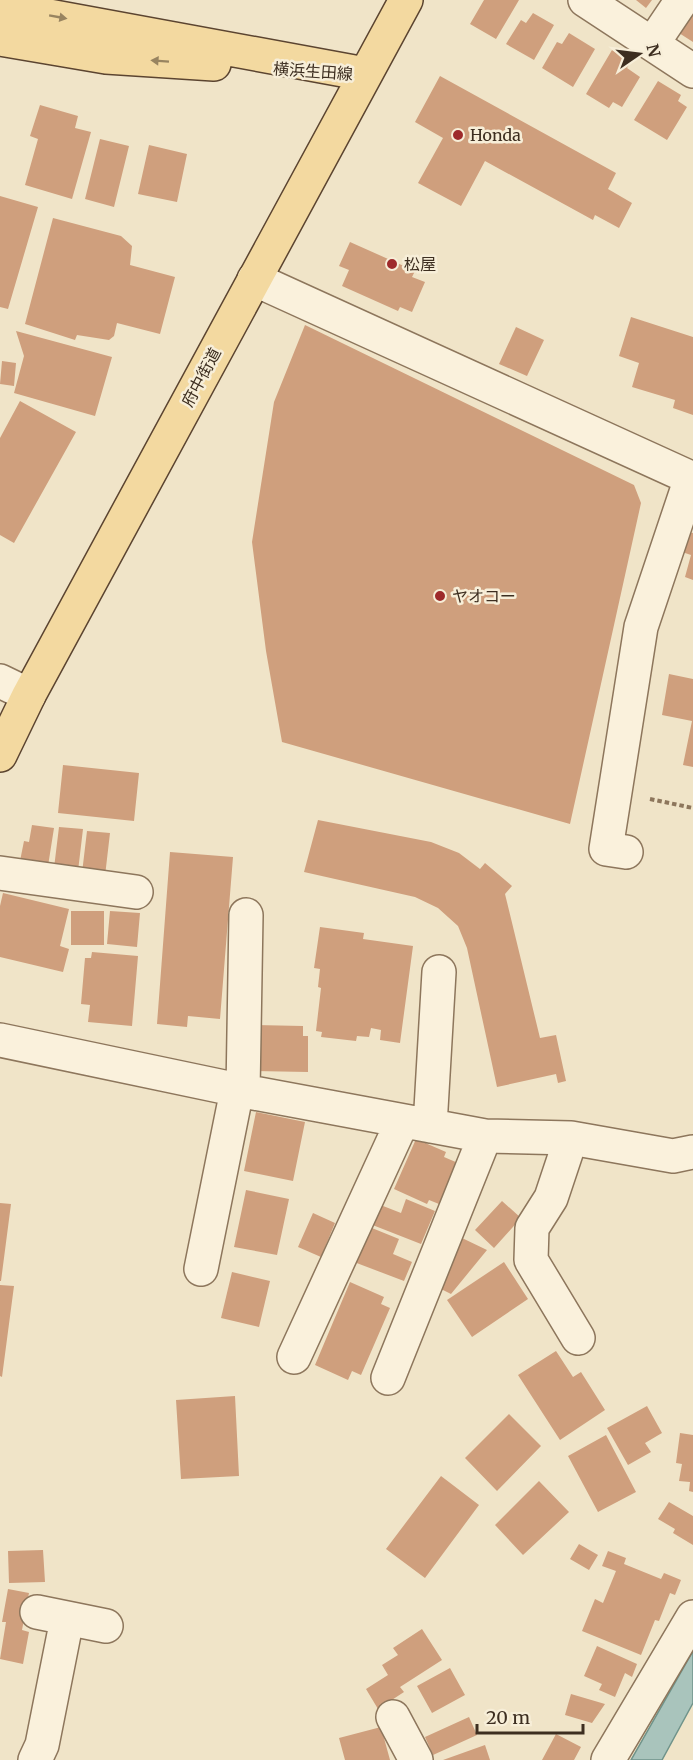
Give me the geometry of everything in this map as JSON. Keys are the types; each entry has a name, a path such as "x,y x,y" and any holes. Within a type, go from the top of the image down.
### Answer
{"main road":[{"name":"府中街道","path":"0,755 14,688 254,279 406,0"},
{"name":"横浜生田線","path":"9,6 365,74"},
{"name":"横浜生田線","path":"0,39 106,57 365,74"}],"street":[{"path":"585,0 693,71"},
{"path":"653,43 682,0"},
{"path":"254,279 691,478 641,627 606,849 626,852"},
{"path":"0,873 136,892"},
{"path":"201,1269 240,1090 246,915"},
{"path":"294,1357 416,1124 439,972"},
{"path":"0,1040 240,1090 485,1136 571,1138 673,1156 693,1152"},
{"path":"388,1378 485,1136"},
{"path":"571,1138 551,1198 532,1228 531,1260 578,1338"},
{"path":"35,1760 42,1745 52,1616 106,1626"},
{"path":"608,1760 693,1617"},
{"path":"393,1718 416,1760"}],"path":[{"path":"615,793 693,808"}],"water":[{"path":"693,1651 693,1703 662,1760 631,1760"}],"building":[{"path":"484,0 519,0 496,39 470,24"},
{"path":"636,0 652,0 646,8"},
{"path":"693,10 693,42 679,33"},
{"path":"533,13 554,25 534,60 506,44 521,20 526,23"},
{"path":"569,33 595,49 573,87 542,68 557,42 562,44"},
{"path":"612,50 631,62 627,68 640,77 622,107 613,102 609,108 586,94"},
{"path":"440,76 616,173 608,189 632,203 619,228 595,215 593,220 485,161 461,206 418,183 443,138 415,122"},
{"path":"658,81 681,95 678,101 687,107 667,140 634,120"},
{"path":"40,105 78,116 75,128 91,132 72,199 25,185 38,139 30,136"},
{"path":"100,139 129,146 114,207 85,199"},
{"path":"149,145 187,154 177,202 138,194"},
{"path":"0,196 38,207 8,309 0,307"},
{"path":"53,218 121,236 132,246 130,265 175,277 160,334 117,323 114,336 109,340 77,335 75,340 25,324"},
{"path":"350,242 415,271 412,277 425,282 412,312 400,307 398,311 342,286 349,270 339,266"},
{"path":"631,317 693,337 693,415 673,408 675,400 632,387 639,363 619,356"},
{"name":"ヤオコー","path":"305,325 634,485 641,503 570,824 282,742 266,651 252,542 274,402"},
{"path":"516,327 544,340 527,376 499,364"},
{"path":"16,331 112,357 95,416 14,393 24,356"},
{"path":"2,361 16,363 14,386 0,384"},
{"path":"20,401 76,432 14,543 0,535 0,438"},
{"path":"688,532 693,533 693,580 685,577 691,555 682,552"},
{"path":"669,674 693,679 693,767 683,765 692,721 662,715"},
{"path":"63,765 139,773 134,821 58,813"},
{"path":"318,820 431,842 459,853 480,869 485,863 512,886 505,894 540,1038 556,1035 566,1081 558,1083 556,1074 497,1087 467,948 458,926 438,908 415,897 304,872"},
{"path":"32,825 54,828 48,866 20,861 24,841 29,842"},
{"path":"59,827 83,829 78,871 54,868"},
{"path":"87,831 110,833 105,876 82,873"},
{"path":"170,852 233,857 220,1019 188,1016 187,1027 157,1024"},
{"path":"3,893 69,909 60,946 69,949 63,972 0,957 0,906"},
{"path":"71,911 104,911 104,945 71,945"},
{"path":"110,911 140,913 137,947 107,944"},
{"path":"320,927 364,933 363,939 413,946 400,1043 380,1040 381,1030 371,1028 369,1037 357,1036 356,1041 321,1037 322,1032 316,1031 321,988 318,987 320,969 314,968"},
{"path":"92,952 138,956 132,1026 88,1022 90,1005 81,1004 85,958 91,958"},
{"path":"255,1025 303,1026 303,1036 308,1036 308,1072 254,1071"},
{"path":"256,1112 305,1122 293,1181 244,1171"},
{"path":"416,1139 446,1152 444,1157 458,1163 439,1204 429,1200 427,1204 394,1189"},
{"path":"246,1190 289,1199 277,1255 234,1247"},
{"path":"406,1199 435,1211 421,1244 370,1224 378,1204 401,1213"},
{"path":"502,1201 521,1218 494,1248 475,1230"},
{"path":"0,1203 11,1204 1,1281 0,1281"},
{"path":"313,1213 335,1223 321,1257 298,1247"},
{"path":"367,1226 399,1239 393,1254 412,1262 404,1281 354,1262"},
{"path":"462,1238 487,1250 451,1294 439,1288"},
{"path":"504,1262 528,1299 472,1337 447,1300"},
{"path":"232,1272 270,1281 259,1327 221,1318"},
{"path":"350,1282 384,1297 381,1304 390,1308 361,1375 352,1371 348,1380 315,1365"},
{"path":"0,1285 14,1286 2,1377 0,1376"},
{"path":"556,1351 573,1377 581,1372 605,1410 560,1440 518,1375"},
{"path":"235,1396 239,1476 181,1479 176,1400"},
{"path":"647,1406 662,1433 645,1443 651,1452 628,1465 607,1428"},
{"path":"509,1414 541,1446 497,1491 465,1458"},
{"path":"680,1433 693,1435 693,1492 689,1491 690,1482 679,1481 682,1464 676,1463"},
{"path":"606,1435 636,1492 598,1512 568,1456"},
{"path":"441,1476 479,1505 425,1578 386,1549"},
{"path":"539,1481 569,1512 523,1555 495,1525"},
{"path":"669,1502 693,1516 693,1545 673,1533 675,1529 658,1519"},
{"path":"579,1544 598,1555 589,1570 570,1559"},
{"path":"43,1550 45,1582 9,1583 8,1551"},
{"path":"608,1551 626,1558 624,1564 661,1579 664,1573 681,1580 675,1595 670,1593 659,1621 655,1620 641,1655 582,1631 595,1599 603,1603 616,1571 602,1566"},
{"path":"8,1589 29,1593 22,1630 29,1632 23,1664 0,1659 6,1622 2,1622"},
{"path":"422,1629 442,1660 400,1687 404,1692 378,1709 366,1689 388,1675 382,1665 398,1655 393,1648"},
{"path":"597,1646 637,1664 632,1677 625,1673 615,1697 599,1690 602,1684 584,1676"},
{"path":"450,1668 465,1695 432,1713 417,1686"},
{"path":"571,1694 605,1704 592,1723 565,1715"},
{"path":"469,1717 477,1735 433,1755 425,1737"},
{"path":"381,1727 390,1760 345,1760 339,1738"},
{"path":"556,1734 581,1747 574,1760 542,1760"},
{"path":"485,1745 490,1760 443,1760"}],"place":[{"name":"Honda","path":"458,135"},
{"name":"松屋","path":"392,264"},
{"name":"ヤオコー","path":"440,596"}]}
